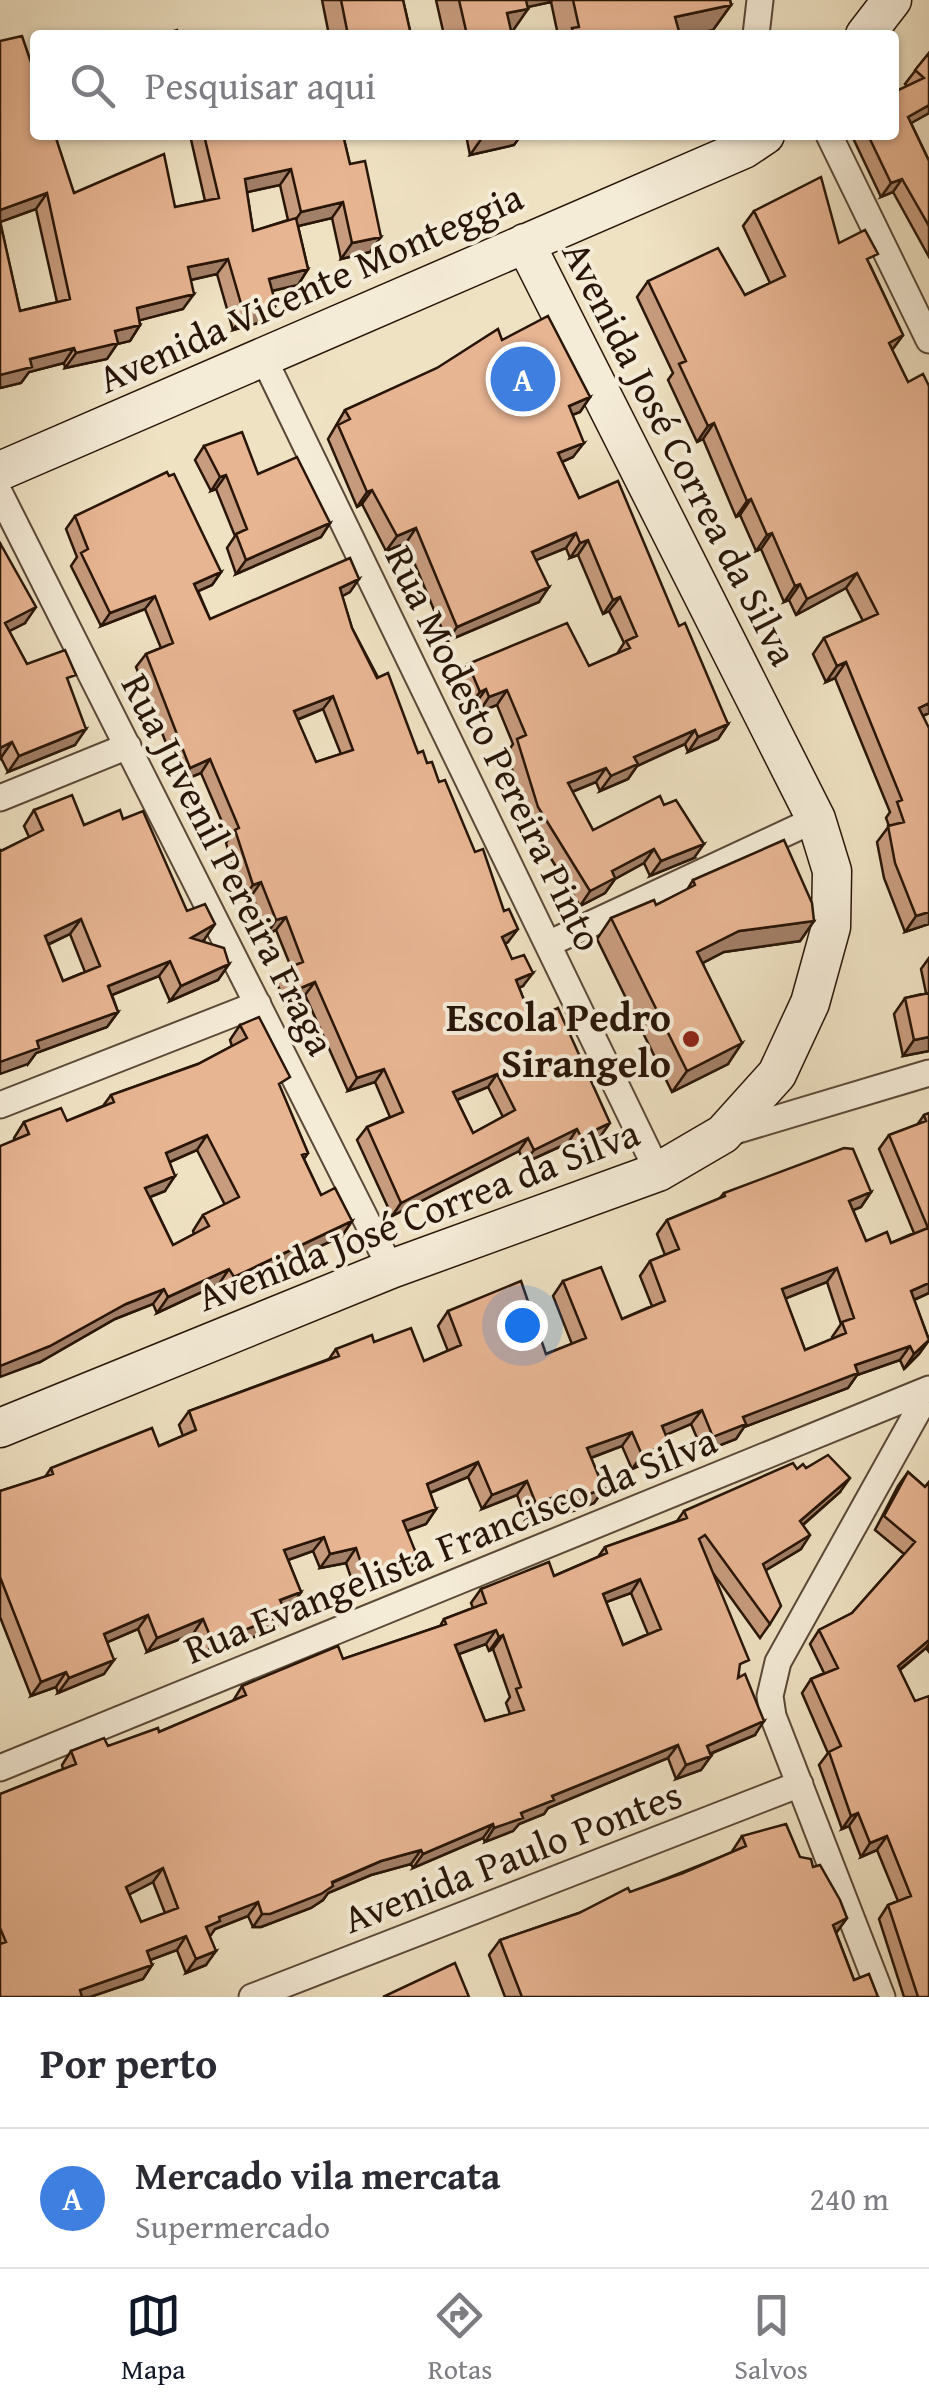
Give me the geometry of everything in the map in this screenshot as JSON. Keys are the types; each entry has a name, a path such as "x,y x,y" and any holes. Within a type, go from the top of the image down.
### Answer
{"street":[{"path":"757,30 760,0"},
{"path":"869,30 892,0"},
{"name":"Avenida Vicente Monteggia","path":"0,471 525,243 751,140"},
{"path":"830,140 929,340"},
{"name":"Avenida José Correa da Silva","path":"0,1428 391,1268 658,1172 723,1134 777,1074 810,1003 831,926 832,872 816,820 525,243"},
{"name":"Rua Modesto Pereira Pinto","path":"263,357 658,1172"},
{"name":"Rua Juvenil Pereira Fraga","path":"0,494 391,1268"},
{"path":"0,798 128,746"},
{"path":"548,944 816,820"},
{"path":"0,1105 258,1004"},
{"path":"723,1134 929,1073"},
{"path":"882,1997 774,1716 772,1677 929,1390"},
{"name":"Rua Evangelista Francisco da Silva","path":"0,1768 929,1390"},
{"name":"Avenida Paulo Pontes","path":"252,1997 800,1784"}],"building":[{"path":"341,0 403,0 410,30 347,30"},
{"path":"459,0 526,0 528,9 507,13 511,30 466,30"},
{"path":"573,0 730,0 731,5 675,17 679,30 573,30 579,27"},
{"path":"22,36 30,59 30,140 57,140 74,193 164,154 175,207 219,198 205,140 344,140 350,164 365,161 381,237 352,243 343,202 301,212 291,169 245,179 253,231 296,218 308,269 269,279 276,305 244,314 228,259 188,267 194,294 137,308 140,325 115,331 118,343 30,359 32,367 0,375 0,221 20,311 70,299 47,193 0,210 0,41"},
{"path":"929,53 929,105 908,117 929,161 929,226 902,179 891,183 870,140 899,140 899,90 924,78 915,70"},
{"path":"821,177 839,243 865,230 878,254 867,259 903,335 889,343 908,382 923,374 929,386 929,703 919,708 929,728 929,912 916,916 895,863 888,826 904,822 897,802 902,800 846,662 837,666 824,638 878,614 857,573 807,599 800,584 795,586 772,533 767,535 751,499 747,501 714,423 708,426 679,364 686,361 648,281 718,248 745,295 785,276 754,211"},
{"path":"548,316 590,397 569,406 584,443 558,453 579,498 618,481 679,626 685,623 728,724 698,737 695,730 634,757 638,764 611,776 606,768 568,783 593,830 660,796 664,805 676,800 704,844 661,861 654,849 612,871 615,878 590,891 538,807 517,739 526,735 507,690 489,697 486,689 480,692 468,664 567,623 589,666 630,648 626,641 637,636 620,597 613,600 588,540 580,543 576,533 532,552 549,587 457,627 416,528 397,536 372,490 367,492 338,425 350,419 345,410 437,368 498,329 502,340"},
{"path":"242,432 258,474 297,457 330,523 246,560 236,534 247,529 226,475 220,477 204,446"},
{"path":"167,472 169,476 174,474 221,572 194,584 210,619 350,558 359,579 340,588 352,628 377,678 388,673 418,753 423,751 427,763 432,762 439,782 445,780 475,852 483,849 504,911 509,909 518,929 502,937 512,959 524,955 533,973 516,980 532,1020 558,1008 610,1123 581,1137 577,1129 534,1150 528,1138 401,1203 367,1127 403,1112 384,1069 357,1078 315,982 296,990 285,969 303,962 286,917 276,920 261,882 253,885 235,830 239,828 210,759 190,768 146,654 173,643 155,596 110,613 81,553 88,549 75,516","holes":["333,696 353,750 316,762 294,711","497,1074 515,1110 473,1133 453,1092"]},
{"path":"0,543 36,607 5,623 27,664 65,650 76,675 67,678 86,729 19,756 12,742 0,748"},
{"path":"72,795 84,825 120,810 123,819 143,811 187,911 205,904 215,924 191,938 224,948 229,964 181,986 170,961 108,986 118,1012 37,1041 39,1048 0,1062 0,849 43,830 34,810","holes":["81,919 100,966 63,981 45,936"]},
{"path":"784,840 812,903 814,921 739,931 697,952 742,1043 687,1071 611,918 654,900 656,905 695,885 693,880"},
{"path":"929,993 929,1037 914,1040 905,998"},
{"path":"259,1017 290,1077 279,1084 308,1153 302,1155 321,1195 335,1188 352,1221 234,1277 229,1269 168,1297 164,1289 126,1304 50,1346 0,1366 0,1146 29,1134 24,1122 61,1108 67,1121 114,1102 111,1095 198,1064 247,1038 240,1025","holes":["207,1135 239,1197 203,1215 209,1226 173,1245 145,1188 175,1176 166,1153"]},
{"path":"929,1113 929,1283 911,1291 929,1340 914,1354 910,1346 855,1365 858,1373 743,1417 746,1424 713,1437 702,1410 662,1426 669,1443 642,1455 632,1432 587,1448 604,1489 583,1496 580,1487 536,1504 527,1481 492,1495 478,1462 427,1484 436,1509 403,1521 418,1558 367,1581 356,1548 330,1554 324,1537 284,1550 301,1592 280,1600 286,1613 213,1643 203,1619 157,1638 148,1615 104,1634 114,1660 69,1678 66,1672 41,1682 0,1577 0,1491 53,1474 51,1468 152,1428 159,1446 196,1430 189,1411 339,1356 336,1349 372,1335 374,1342 411,1328 424,1361 461,1345 448,1311 521,1281 546,1354 586,1338 563,1281 601,1267 622,1319 665,1301 650,1261 679,1249 667,1220 725,1196 724,1193 844,1148 853,1149 871,1192 849,1201 866,1241 887,1232 891,1243 928,1228 889,1135 926,1121 924,1115","holes":["837,1268 854,1318 842,1322 846,1333 805,1350 782,1289"]},
{"path":"828,1455 850,1478 800,1521 810,1535 763,1564 781,1606 770,1624 705,1535 699,1539 749,1660 740,1664 738,1678 745,1674 764,1721 707,1746 711,1756 686,1765 678,1745 552,1796 554,1800 521,1813 523,1818 494,1828 493,1824 423,1854 421,1850 381,1861 332,1882 333,1886 321,1894 270,1914 262,1914 258,1902 219,1917 220,1921 206,1927 216,1951 196,1959 186,1936 147,1951 152,1965 80,1990 82,1997 0,1997 0,1944 6,1942 0,1928 0,1794 76,1764 71,1751 104,1738 108,1746 158,1728 159,1732 246,1695 242,1686 338,1646 343,1659 446,1624 444,1619 486,1603 481,1589 549,1562 554,1576 607,1553 605,1547 687,1518 684,1511 793,1463 797,1469 803,1464 806,1468","holes":["640,1579 661,1629 623,1645 603,1594","496,1630 499,1637 503,1635 521,1687 516,1689 524,1710 485,1721 455,1645","163,1868 178,1908 141,1922 126,1887"]},
{"path":"908,1472 925,1487 929,1482 929,1640 898,1666 915,1701 929,1696 929,1997 918,1997 888,1905 911,1896 887,1836 870,1843 858,1813 851,1816 829,1752 841,1746 811,1679 838,1668 819,1630 852,1613 915,1542 884,1516"},
{"path":"786,1824 800,1857 811,1859 813,1867 820,1865 840,1900 847,1918 833,1925 854,1980 869,1974 878,1997 522,1997 500,1940 579,1913 628,1888 630,1892 683,1873 746,1846 742,1836"},
{"path":"455,1963 469,1997 383,1997"}],"place":[{"name":"Mercado vila mercata","path":"523,379"},
{"name":"Escola Pedro Sirangelo","path":"691,1039"}]}
